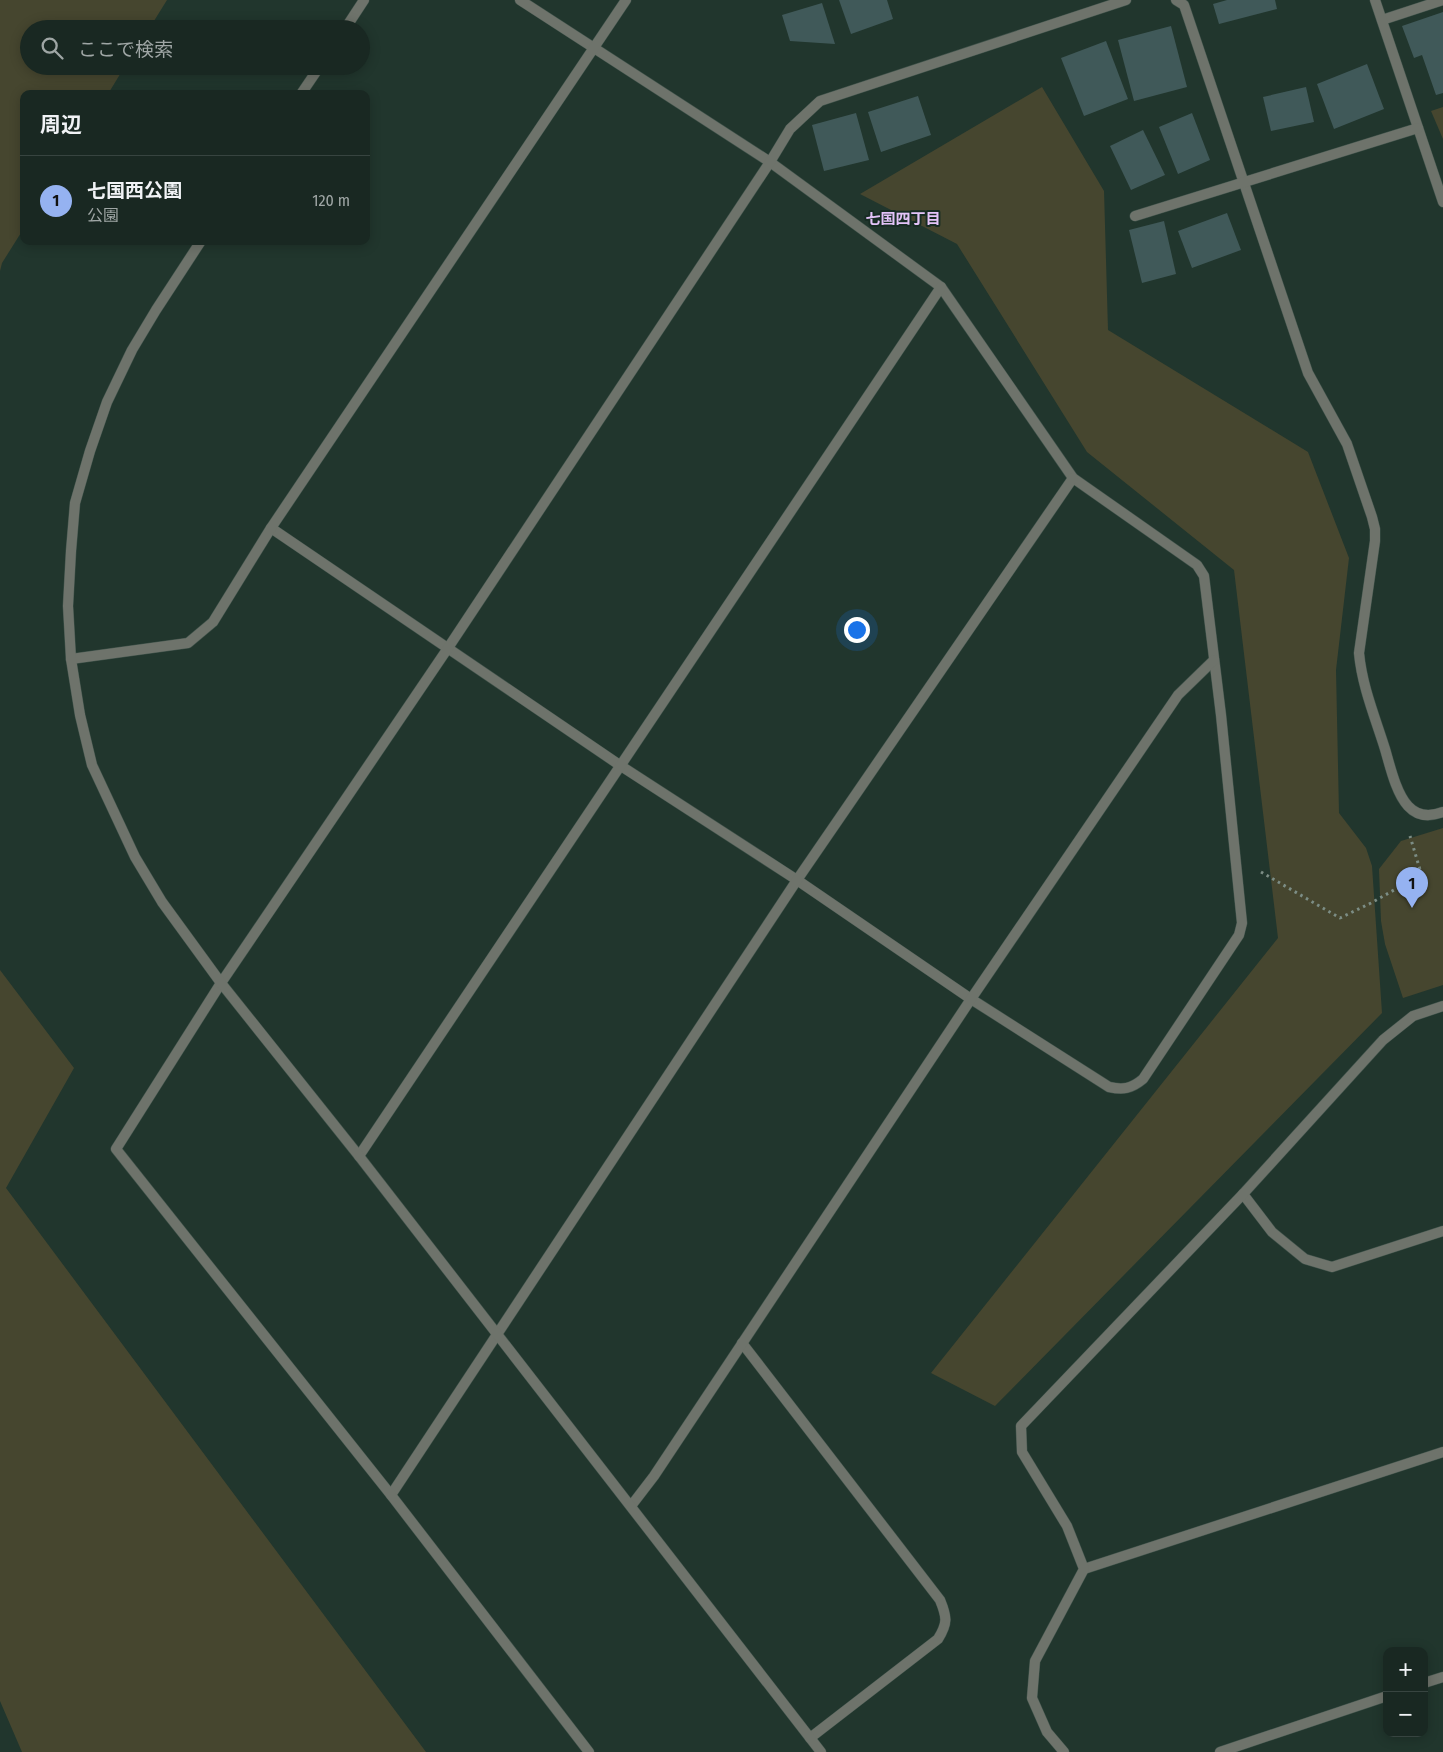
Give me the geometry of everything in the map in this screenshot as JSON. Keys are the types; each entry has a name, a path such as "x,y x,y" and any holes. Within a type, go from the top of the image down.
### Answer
{"street":[{"path":"351,20 364,0"},
{"path":"272,528 621,766 797,880 971,999 1109,1086 1120,1090 1134,1087 1142,1079 1239,936 1242,923 1214,660 1204,576 1197,565 1073,478 941,287 770,162 520,0"},
{"path":"71,659 188,643 213,622 272,528 626,0"},
{"path":"589,1752 390,1495 116,1149 221,984 448,648 790,129 820,101 1126,0"},
{"path":"1176,0 1184,5 1308,373 1347,444 1372,517 1375,529 1375,542 1359,653 1360,669 1389,763 1400,793 1407,805 1418,814 1426,816 1443,812"},
{"path":"1375,0 1443,202"},
{"path":"1382,20 1443,0"},
{"path":"304,90 314,75"},
{"path":"1135,216 1418,128"},
{"path":"198,245 132,350 107,402 90,451 76,503 68,606 71,659 80,715 92,764 113,813 135,857 162,902 221,984 360,1156 821,1752"},
{"path":"360,1156 941,287"},
{"path":"390,1495 797,880 1073,478"},
{"path":"631,1506 654,1476 971,999 1178,695 1214,660"},
{"path":"1084,1569 1068,1526 1022,1452 1021,1426 1243,1194 1383,1040 1413,1016 1443,1006"},
{"path":"1243,1194 1272,1232 1305,1259 1332,1268 1443,1231"},
{"path":"742,1343 940,1600 946,1613 946,1627 938,1639 810,1738"},
{"path":"1064,1752 1047,1732 1032,1698 1035,1662 1084,1569 1443,1452"},
{"path":"1428,1682 1443,1677"},
{"path":"1220,1752 1383,1697"}],"path":[{"path":"1262,872 1340,918 1419,876 1421,873 1409,833 1418,814"}],"green space":[{"path":"0,0 167,0 155,20 20,20 20,75 120,75 110,90 20,90 20,234 2,263 0,271"},
{"path":"1042,87 1104,191 1108,330 1308,452 1349,558 1336,670 1339,813 1366,848 1372,866 1382,1013 995,1406 931,1373 1278,938 1234,570 1087,452 957,244 860,194"},
{"path":"1443,107 1443,139 1431,111"},
{"path":"1443,828 1443,985 1403,998 1385,944 1381,921 1379,869 1401,841"},
{"path":"0,970 74,1068 6,1188 426,1752 22,1752 0,1701"}],"building":[{"path":"839,0 887,0 893,19 851,34"},
{"path":"1227,0 1275,0 1277,9 1219,24 1213,4"},
{"path":"822,3 835,44 790,41 782,15"},
{"path":"1443,12 1443,93 1436,95 1422,55 1414,58 1402,26"},
{"path":"1171,26 1187,87 1134,101 1118,40"},
{"path":"1106,41 1128,99 1084,116 1061,58"},
{"path":"1367,64 1384,109 1334,129 1317,84"},
{"path":"1306,87 1314,122 1271,131 1263,97"},
{"path":"918,96 931,135 881,152 868,112"},
{"path":"856,113 869,160 824,171 812,125"},
{"path":"1192,113 1210,160 1178,174 1159,127"},
{"path":"1143,130 1165,175 1131,190 1110,146"},
{"path":"1227,213 1241,250 1192,268 1178,231"},
{"path":"1164,221 1176,274 1142,283 1129,230"}],"place":[{"name":"七国西公園","path":"1412,908"}],"district":[{"name":"七国四丁目","path":"903,219"}]}
